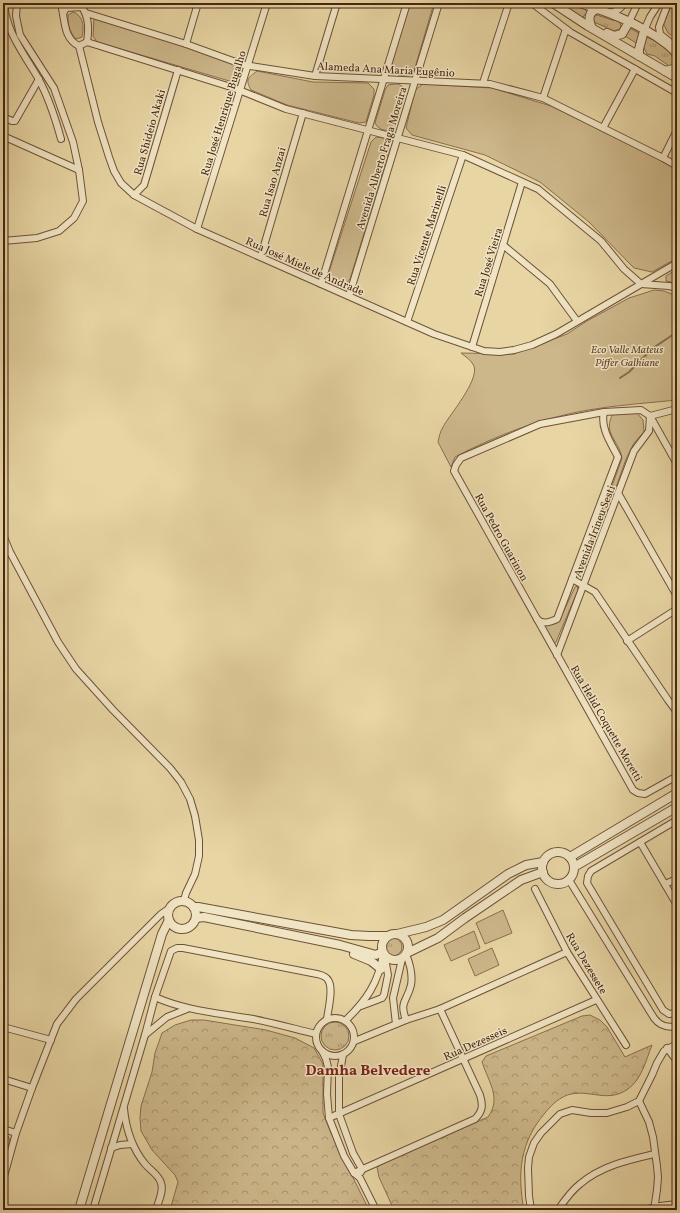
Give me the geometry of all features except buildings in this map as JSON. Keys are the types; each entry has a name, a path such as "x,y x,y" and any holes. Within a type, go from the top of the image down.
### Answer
{"street":[{"path":"4,3 4,14 14,38 39,79 53,108 61,139"},
{"path":"3,241 37,238 59,231 74,218 82,201 79,170 73,142 54,88 20,35 16,16 17,3"},
{"path":"61,3 69,37 73,44 78,46 87,42 240,90 286,109 463,155 538,189 601,241 624,268 641,284 677,288"},
{"path":"186,44 198,3"},
{"name":"Rua José Henrique Bugalho","path":"197,229 267,3"},
{"path":"315,76 338,3"},
{"name":"Avenida Alberto Fraga Moreira","path":"321,284 407,3"},
{"name":"Avenida Alberto Fraga Moreira","path":"349,296 439,3"},
{"path":"483,83 509,3"},
{"path":"532,3 566,29 677,93"},
{"path":"553,3 592,29 677,78"},
{"path":"580,3 610,13 629,22 659,39 677,54"},
{"path":"610,13 621,8 624,3"},
{"path":"592,29 617,36 623,32 638,3"},
{"path":"639,56 639,49 644,31 650,17 659,3"},
{"path":"668,3 660,22 659,31 660,34 677,48"},
{"path":"63,14 66,8 82,5 86,13 89,28 87,42"},
{"path":"592,29 589,16 592,12 598,9"},
{"name":"Alameda Ana Maria Eugênio","path":"86,13 248,65 315,76 490,84 543,98 677,166"},
{"path":"543,98 566,29"},
{"name":"Rua José Miele de Andrade","path":"78,46 98,122 114,171 122,183 134,195 197,229 261,256 434,334 472,348 484,351 500,352 514,350 532,344 556,334 677,263"},
{"path":"665,71 677,68"},
{"path":"603,128 635,69"},
{"name":"Rua Shideio Akaki","path":"134,195 144,185 178,70"},
{"path":"3,117 12,122 14,121 39,79"},
{"name":"Rua Isao Anzai","path":"261,256 303,113"},
{"path":"663,158 677,130"},
{"path":"3,136 79,170"},
{"name":"Rua Vicente Marinelli","path":"407,322 463,155"},
{"name":"Rua José Vieira","path":"472,348 522,182"},
{"path":"503,245 550,284 577,321"},
{"path":"650,416 677,409"},
{"path":"604,412 641,410 650,416 677,464"},
{"name":"Avenida Irineu Sesti","path":"536,618 540,622 545,623 556,619 618,457 604,430 602,420 604,412"},
{"name":"Rua Pedro Guarinon","path":"557,655 454,471 461,458 540,424 604,412"},
{"name":"Avenida Irineu Sesti","path":"557,655 634,451 649,431 650,416"},
{"path":"618,494 677,596"},
{"path":"3,535 10,552 58,642 76,669 182,782 190,799 195,816 199,840 199,856 195,874 184,900"},
{"path":"572,578 595,592 627,641 677,712"},
{"path":"627,641 677,609"},
{"name":"Rua Helid Coquette Moretti","path":"557,655 633,790 638,793 645,794 677,776"},
{"path":"570,857 677,792"},
{"path":"574,867 677,807"},
{"path":"677,820 591,871 588,876 587,883 663,1010 669,1014 677,1014"},
{"path":"640,842 677,905"},
{"path":"194,907 198,906 351,935 388,936 426,927 443,920 508,874 526,865 543,862 555,852 560,852 570,857 574,871 569,880 565,883 554,884 545,877 543,872 543,862"},
{"path":"196,918 204,917 340,945 376,955 384,954 393,960 438,938 522,880 543,872"},
{"path":"665,884 677,879"},
{"path":"569,880 654,1018 658,1023 664,1026 677,1026"},
{"name":"Rua Dezessete","path":"535,889 567,952 596,1000 626,1045"},
{"path":"3,1180 6,1158 51,1040 62,1017 76,999 161,914 176,902 184,900 192,904 196,918 189,927 181,929 177,928 162,934"},
{"path":"170,908 168,912 169,919 177,928"},
{"path":"156,919 169,919"},
{"path":"79,1210 162,934 169,919"},
{"path":"396,1024 393,998 408,943 402,935 397,934"},
{"path":"361,1006 382,998 384,995 387,981 384,970 382,943 388,936"},
{"path":"340,945 348,951 370,961 384,970 400,971"},
{"path":"93,1210 145,1035 154,997 171,951 174,949 184,948 309,972 325,977 329,981 331,989 326,1019 316,1034 317,1043 326,1059 328,1067 328,1118 344,1156 354,1173 360,1178 376,1210"},
{"path":"360,1178 362,1169 353,1153 339,1114 339,1077 343,1055 350,1049 355,1041 406,1020 440,1009 567,952"},
{"path":"405,955 411,968 411,984 403,1005 406,1020"},
{"path":"346,1020 361,1006 384,970"},
{"path":"154,997 187,1009 254,1019 316,1034"},
{"name":"Rua Dezesseis","path":"328,1118 463,1060 596,1000"},
{"path":"145,1035 167,1017 187,1009"},
{"path":"354,1173 475,1119 480,1113 483,1105 480,1095 440,1009"},
{"path":"326,1019 336,1017 346,1020 354,1031 355,1041"},
{"path":"3,1027 51,1040"},
{"path":"531,1210 529,1196 529,1157 534,1143 548,1124 560,1114 572,1110 591,1113 607,1113 627,1107 639,1101 652,1075 656,1063 667,1048 677,1044"},
{"path":"667,1048 677,1061"},
{"path":"322,1051 330,1055 343,1055"},
{"path":"3,1079 32,1088"},
{"path":"639,1101 649,1122 653,1137 658,1176 654,1209"},
{"path":"124,1105 125,1118 132,1144 146,1165 160,1180 162,1190 156,1210"},
{"path":"3,1129 16,1133"},
{"path":"111,1148 120,1145 132,1144"},
{"path":"558,1210 571,1192 588,1178 610,1166 654,1154"},
{"path":"644,1210 677,1204"}],"green space":[{"path":"410,3 434,3 414,71 408,76 398,75 393,68 392,63"},
{"path":"556,3 568,3 585,9 587,12 583,17 580,17"},
{"path":"673,3 677,3 677,39 668,33 663,23"},
{"path":"73,12 79,16 83,26 82,37 76,39 70,31 68,22 68,15"},
{"path":"594,15 619,21 621,26 620,29 614,31 594,22"},
{"path":"94,18 184,46 235,65 243,69 242,79 236,83 97,42 93,36"},
{"path":"629,28 639,33 636,43 625,36"},
{"path":"646,37 655,41 668,51 675,64 669,66 655,56 647,54 643,46"},
{"path":"257,71 313,82 368,83 374,89 374,95 366,122 359,123 287,105 251,90 248,79"},
{"path":"399,84 405,89 396,125 392,130 380,129 375,123 385,90 388,85"},
{"path":"423,84 492,88 551,106 667,163 677,170 677,258 652,272 634,268 589,222 540,182 485,155 412,135 406,128 415,90"},
{"path":"376,137 383,138 389,142 389,152 350,279 347,283 341,286 336,285 332,283 328,275 371,142"},
{"path":"677,269 677,283 666,281 666,276"},
{"name":"Eco Valle Mateus Piffer Galhiane","path":"654,290 664,291 677,296 677,400 621,405 571,413 520,428 455,457 451,467 438,442 442,429 463,397 472,380 474,366 461,353 514,354 567,334 629,298"},
{"path":"637,413 643,420 644,432 634,443 626,459 585,576 581,574 622,458 618,446 610,432 610,421 613,414"},
{"path":"577,586 578,590 554,644 544,626 557,623 575,587"},
{"path":"503,910 512,933 485,944 476,923"},
{"path":"474,931 480,948 451,961 444,945"},
{"path":"393,938 399,941 402,947 399,953 393,956 387,953 384,947 387,941"},
{"path":"492,948 499,965 475,976 468,959"},
{"path":"590,1015 600,1020 607,1027 625,1057 652,1045 640,1075 628,1089 621,1093 607,1096 579,1093 567,1095 556,1101 545,1113 530,1135 522,1158 521,1183 524,1210 394,1210 379,1177 377,1167 488,1117 494,1103 494,1096 482,1062 486,1056 582,1016"},
{"path":"191,1020 204,1020 266,1030 295,1038 314,1048 323,1064 323,1113 331,1133 369,1210 170,1210 178,1182 175,1175 152,1150 141,1131 141,1106 162,1033 175,1025"},
{"path":"335,1022 345,1026 349,1036 345,1046 335,1050 325,1046 321,1036 325,1026"},
{"path":"3,1133 8,1136 10,1143 7,1150 3,1153"}],"waterway":[{"path":"620,378 629,372 653,348 677,332"}],"district":[{"name":"Damha Belvedere","path":"368,1070"}]}
